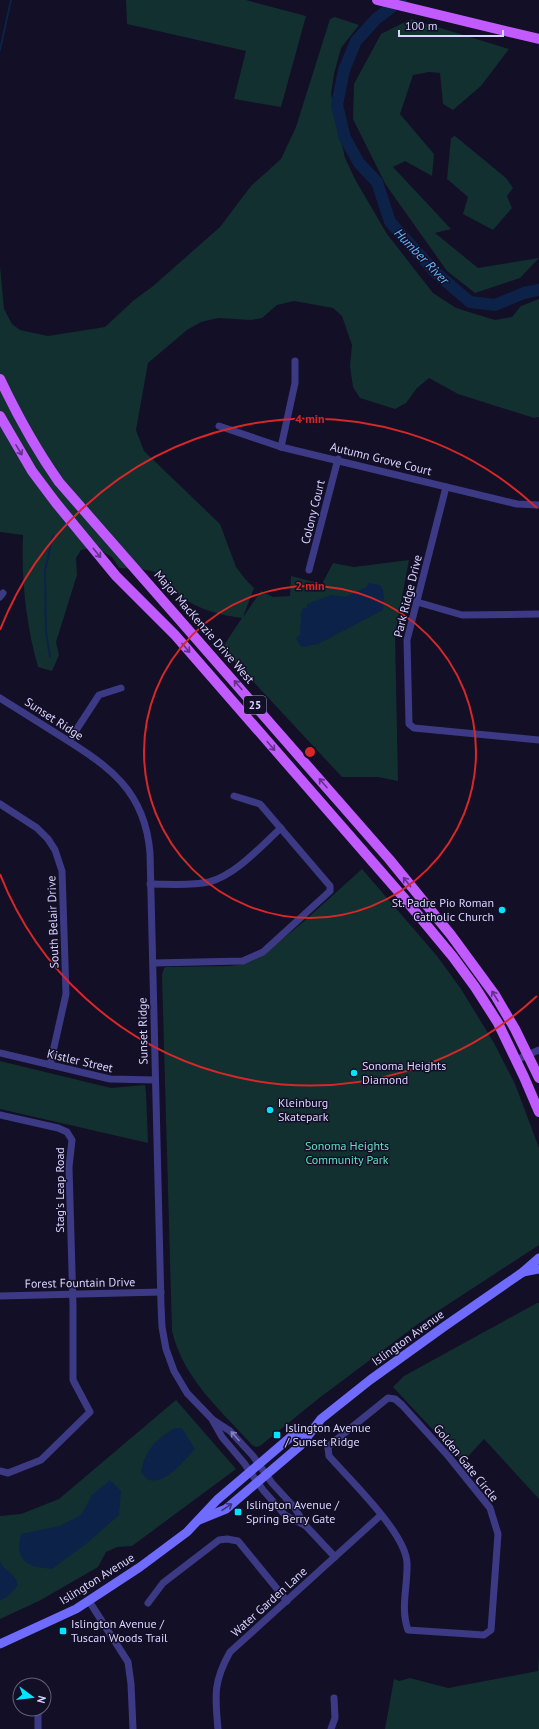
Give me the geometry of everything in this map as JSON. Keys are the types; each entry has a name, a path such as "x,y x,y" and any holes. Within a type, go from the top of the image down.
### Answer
{"main road":[{"path":"380,1 539,39"},
{"name":"Major MacKenzie Drive West","path":"0,379 20,421 38,452 59,482 389,859 451,935 495,995 528,1054 539,1078"},
{"name":"25","path":"0,416 32,471 56,503 116,576 175,635 439,938 485,1002 516,1060 539,1112"},
{"name":"Islington Avenue","path":"199,1520 226,1509 301,1445 321,1419 445,1326 523,1272 539,1258"},
{"name":"Islington Avenue","path":"523,1272 539,1269"},
{"name":"Islington Avenue","path":"0,1644 76,1609 162,1551 187,1532 217,1500 293,1435 312,1430"}],"street":[{"path":"281,447 295,383 295,361"},
{"name":"Autumn Grove Court","path":"219,426 281,447 338,459 517,504 539,505"},
{"name":"Colony Court","path":"309,570 338,459"},
{"name":"Park Ridge Drive","path":"446,487 407,640 409,724 414,728 539,740"},
{"path":"417,602 462,615 539,614"},
{"path":"69,741 99,695 121,688"},
{"name":"Sunset Ridge","path":"0,698 69,741 107,767 132,796 143,817 150,853 163,1332 171,1366 187,1393 213,1420 230,1430 294,1507 306,1526"},
{"path":"153,963 243,961 263,952 330,891 330,886 260,804 234,796"},
{"name":"South Belair Drive","path":"0,804 37,828 48,839 55,850 62,871 66,994 50,1065"},
{"path":"150,884 202,883 218,879 234,870 281,828"},
{"path":"516,1060 539,1050"},
{"name":"Kistler Street","path":"0,1053 116,1080 155,1080"},
{"name":"Stag's Leap Road","path":"0,1115 58,1128 67,1132 72,1140 69,1167 73,1294"},
{"name":"Forest Fountain Drive","path":"0,1296 161,1292"},
{"path":"0,1472 8,1473 41,1460 90,1412 73,1380 73,1294"},
{"name":"Golden Gate Circle","path":"388,1398 395,1399 402,1406 449,1457 490,1508 498,1534 491,1630 484,1635 408,1630 404,1619 407,1562 406,1555 399,1537 381,1515 329,1456 328,1448 388,1398"},
{"name":"Sunset Ridge","path":"213,1420 222,1437 285,1514 306,1526"},
{"name":"Water Garden Lane","path":"218,1729 216,1684 222,1667 230,1652 381,1515"},
{"path":"306,1526 334,1557"},
{"path":"148,1603 163,1583 219,1540 227,1539 238,1541 287,1601"},
{"path":"89,1601 128,1662 131,1684 132,1729"},
{"path":"331,1729 335,1718 334,1698"},
{"path":"38,1717 38,1729"}],"green space":[{"path":"126,0 246,0 306,16 281,107 234,99 246,51 127,24"},
{"path":"335,17 359,25 341,48 334,74 331,94 345,158 356,181 387,234 433,293 456,308 495,320 512,317 521,306 539,299 539,417 534,418 458,394 429,378 417,388 406,403 395,409 360,398 353,387 350,366 352,345 342,316 333,308 294,301 277,305 262,318 251,320 218,318 201,322 187,330 148,363 136,430 144,451 220,524 236,567 254,588 243,617 261,591 273,597 290,596 291,576 322,584 333,563 354,567 409,560 395,634 398,781 378,777 342,777 222,648 242,618 201,608 179,595 166,577 146,570 119,568 112,557 96,548 81,550 76,558 77,575 56,642 59,655 52,671 38,667 30,634 25,601 23,535 0,532 0,266 4,309 12,324 20,330 48,336 105,327 134,300 152,287 220,227 251,186 281,159 296,127 330,19"},
{"path":"411,19 509,49 481,86 453,110 443,104 440,73 429,72 413,75 400,114 434,154 432,176 405,161 393,167 451,229 435,233 478,268 539,258 520,278 475,293 447,271 386,185 353,119 354,84 381,34"},
{"path":"455,136 506,178 513,188 507,196 512,208 493,230 463,214 468,197 447,179 451,138"},
{"name":"Sonoma Heights Community Park","path":"362,869 437,956 461,989 494,1043 515,1084 539,1148 539,1245 418,1324 318,1399 260,1446 256,1447 252,1445 204,1393 185,1364 172,1331 162,975 164,968 166,967 231,966 247,963 259,958 302,923"},
{"path":"0,1061 111,1088 145,1085 148,1143 0,1109"},
{"path":"539,1303 539,1499 484,1439 463,1462 393,1387 404,1376"},
{"path":"176,1400 236,1469 132,1546 117,1547 106,1552 98,1567 39,1601 0,1619 0,1516 21,1514 59,1499"},
{"path":"539,1655 539,1729 385,1729 394,1679 399,1681 410,1678 448,1688 538,1671"}],"water":[{"path":"368,583 380,585 383,590 383,610 318,644 302,647 299,644 296,638 300,635 301,613 303,608 307,608 307,604 331,595 345,597 367,587"},
{"path":"175,1428 182,1428 195,1449 180,1466 162,1479 148,1480 141,1472 145,1457 152,1446 162,1436"},
{"path":"110,1480 121,1491 119,1515 86,1544 52,1569 36,1566 25,1561 20,1551 21,1534 60,1526 81,1515 92,1495"},
{"path":"0,1561 15,1578 18,1585 7,1597 0,1600"}],"waterway":[{"path":"0,50 11,0"},
{"name":"Humber River","path":"401,0 376,19 356,41 344,70 337,105 345,138 359,163 377,182 390,222 435,272 470,302 495,305 524,293 539,290"},
{"path":"50,657 46,632 45,571 53,535"}],"place":[{"name":"St. Padre Pio Roman Catholic Church","path":"502,910"},
{"name":"Sonoma Heights Diamond","path":"354,1073"},
{"name":"Kleinburg Skatepark","path":"270,1110"},
{"name":"Islington Avenue / Sunset Ridge","path":"277,1435"},
{"name":"Islington Avenue / Spring Berry Gate","path":"238,1512"},
{"name":"Islington Avenue / Tuscan Woods Trail","path":"63,1631"}]}
